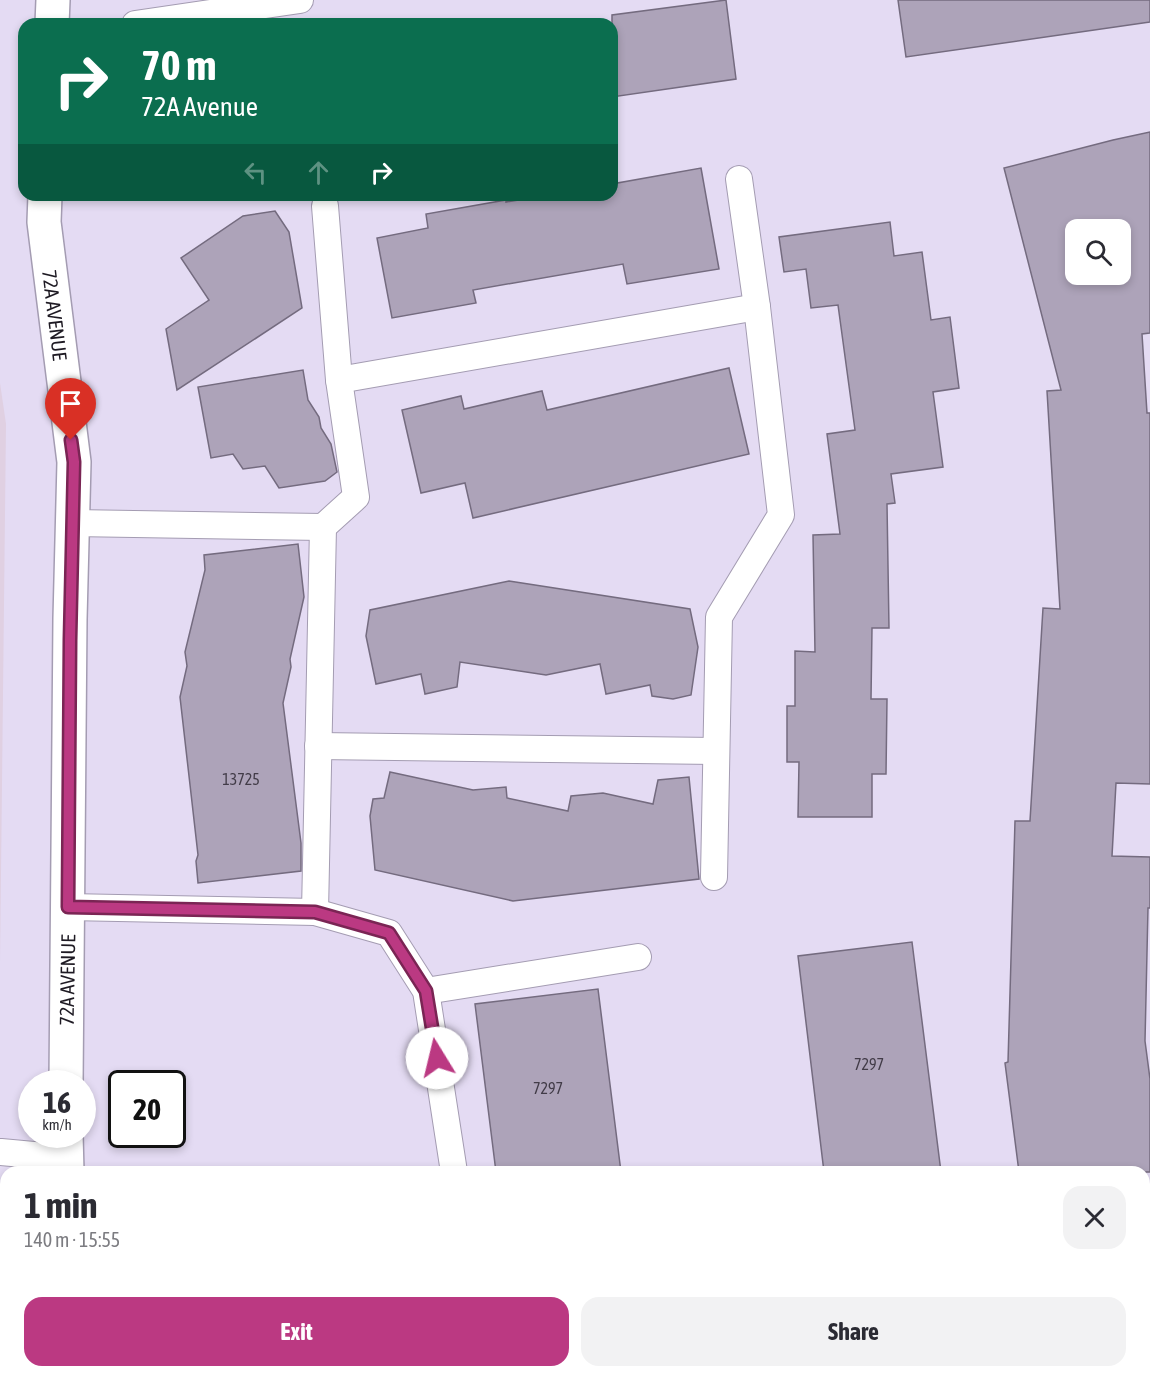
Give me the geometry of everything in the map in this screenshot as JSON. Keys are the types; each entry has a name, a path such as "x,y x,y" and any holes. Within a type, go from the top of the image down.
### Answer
{"street":[{"path":"52,18 53,0"},
{"name":"72A AVENUE","path":"45,201 44,222 74,462 66,1070"}],"lane":[{"path":"176,18 300,0"},
{"path":"714,877 718,617 781,514 757,307 739,179"},
{"path":"73,523 323,527 356,497 339,380 325,206"},
{"path":"339,380 757,307"},
{"path":"315,912 323,527"},
{"path":"318,746 716,751"},
{"path":"68,907 315,912 389,933 426,991 453,1166"},
{"path":"426,991 638,957"},
{"path":"2,1152 66,1154"}],"shaded area":[{"path":"0,383 6,424 0,963"}],"building":[{"path":"726,0 736,79 618,96 618,18 612,18 612,15"},
{"path":"898,0 1150,0 1150,22 906,57"},
{"path":"1150,132 1150,333 1142,334 1147,413 1150,413 1150,784 1116,783 1112,856 1150,857 1145,1041 1150,1079 1150,1166 1018,1166 1005,1063 1008,1062 1015,821 1030,821 1043,608 1060,609 1047,391 1061,390 1004,168"},
{"path":"701,168 719,269 627,284 623,264 473,290 476,303 392,318 377,238 428,228 426,214 500,201 618,201 618,183"},
{"path":"275,211 289,232 302,308 177,390 166,329 209,300 181,258 243,216"},
{"path":"890,222 894,256 922,252 931,320 950,317 959,388 933,392 943,467 891,474 895,503 887,504 889,628 872,628 871,699 887,699 886,774 872,774 872,817 798,817 799,762 787,762 787,706 795,706 795,651 815,652 813,535 840,534 827,434 855,430 838,305 811,308 806,269 784,272 779,237"},
{"path":"729,368 749,454 473,518 465,483 421,493 402,410 461,396 464,409 542,391 547,410"},
{"path":"303,370 308,400 319,417 321,428 331,444 337,472 325,481 279,488 265,466 243,469 233,454 211,458 198,387"},
{"path":"298,544 304,597 283,703 301,843 301,871 198,883 196,861 198,855 180,697 187,666 185,652 205,570 204,555"},
{"path":"509,581 690,609 698,647 691,695 673,699 652,696 650,685 606,694 600,664 546,675 460,662 457,687 425,694 421,674 376,684 366,636 370,610"},
{"path":"390,772 473,790 506,787 507,798 568,811 571,796 603,793 653,804 658,780 689,777 699,879 513,901 375,870 370,816 373,799 384,798"},
{"path":"912,942 940,1166 823,1166 798,956"},
{"path":"598,989 620,1166 495,1166 475,1004"}],"route":[{"path":"71,440 74,462 68,907 315,912 389,933 426,991 437,1058"}]}
